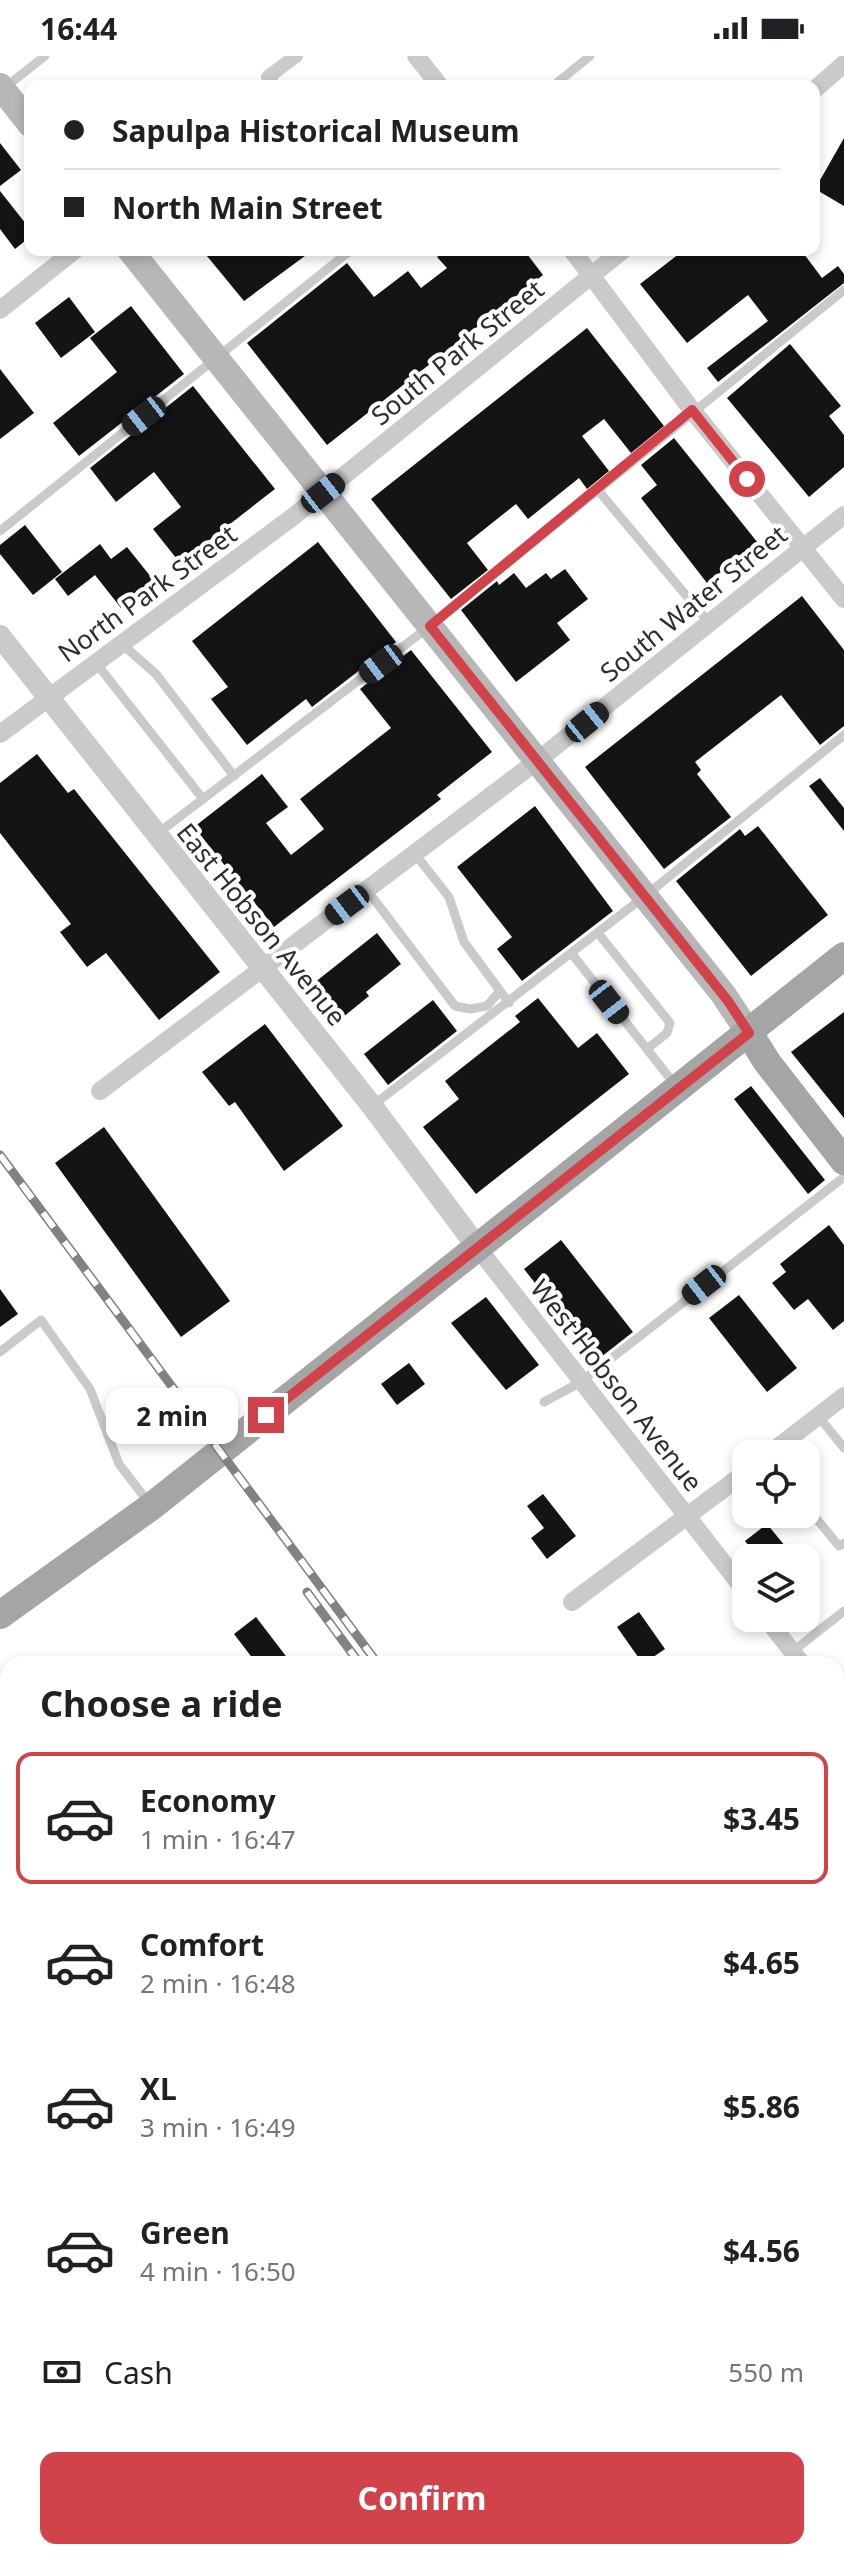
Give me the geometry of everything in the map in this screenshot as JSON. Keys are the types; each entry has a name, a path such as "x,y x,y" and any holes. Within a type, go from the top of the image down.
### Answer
{"main road":[{"path":"1,89 24,117"},
{"path":"135,256 728,1001 767,1062 844,1161"},
{"path":"0,1615 152,1506 844,956"}],"street":[{"path":"270,80 268,77 296,56"},
{"path":"416,56 435,80"},
{"path":"820,85 844,64"},
{"path":"0,310 68,256"},
{"path":"577,256 692,410 844,599"},
{"name":"South Park Street","path":"323,493 616,256"},
{"name":"North Park Street","path":"0,734 323,493"},
{"name":"South Water Street","path":"100,1091 263,971 537,761 844,515"},
{"name":"East Hobson Avenue","path":"0,636 155,836 372,1106 478,1248"},
{"name":"West Hobson Avenue","path":"478,1248 732,1574"},
{"path":"787,1440 844,1396"},
{"path":"572,1602 732,1483"},
{"path":"777,1632 795,1656"}],"lane":[{"path":"1,89 45,56"},
{"path":"560,80 590,56"},
{"path":"0,531 344,256"},
{"path":"155,836 430,626 692,410 844,290"},
{"path":"597,489 710,624"},
{"path":"123,645 156,674 234,776"},
{"path":"96,663 203,799"},
{"path":"372,1106 572,954 844,735"},
{"path":"415,854 449,897 464,942 509,1003"},
{"path":"367,890 455,1006 470,1009 487,1006 499,992"},
{"path":"598,933 670,1023 667,1033 647,1049"},
{"path":"572,954 678,1089"},
{"path":"544,1402 581,1382 844,1177"},
{"path":"0,1352 41,1320 90,1389 119,1464 152,1506"},
{"path":"818,1416 844,1448"},
{"path":"820,1523 839,1546 844,1543"},
{"path":"799,1656 844,1611"}],"building":[{"path":"844,138 844,206 820,192 820,180"},
{"path":"0,143 21,170 0,186"},
{"path":"0,191 24,221 24,242 15,249 0,229"},
{"path":"207,256 305,256 244,301"},
{"path":"529,256 543,275 327,445 247,343 347,263 374,297 408,271 421,288 447,268 437,257"},
{"path":"676,256 806,256 822,278 838,266 844,274 844,283 718,382 707,368 768,321 748,295 687,343 640,284"},
{"path":"69,297 95,332 61,358 35,323"},
{"path":"131,306 184,374 79,456 53,423 117,372 90,338"},
{"path":"587,328 664,426 631,453 604,419 582,436 609,471 587,489 579,478 528,519 516,504 467,543 488,570 451,599 371,499"},
{"path":"790,344 841,406 829,416 844,435 844,467 809,497 727,398"},
{"path":"0,369 34,413 0,439"},
{"path":"193,386 275,489 180,563 153,529 181,507 154,472 116,502 90,468"},
{"path":"674,438 758,543 707,583 641,498 657,485 641,465"},
{"path":"25,525 62,572 33,595 0,554 0,545"},
{"path":"318,542 396,642 312,707 306,699 247,745 211,699 228,687 192,641"},
{"path":"100,544 111,559 127,547 155,582 121,608 95,575 68,596 55,579"},
{"path":"565,569 588,599 557,623 570,640 516,682 461,610 497,581 499,585 514,573 526,588 546,573 551,579"},
{"path":"802,596 844,650 844,726 820,745 781,695 695,762 701,770 697,774 731,817 664,869 585,767"},
{"path":"411,650 492,752 437,795 441,799 274,927 194,827 262,774 288,807 266,823 291,855 324,829 300,799 391,728 360,689"},
{"path":"37,754 68,793 74,789 220,972 159,1020 106,953 87,967 60,932 71,924 0,833 0,783"},
{"path":"820,778 844,808 844,831 809,786"},
{"path":"535,806 613,911 522,981 497,949 512,937 457,867"},
{"path":"758,826 828,915 751,976 676,881 740,829 745,836"},
{"path":"377,933 401,964 366,992 369,996 337,1022 309,987"},
{"path":"538,998 578,1048 597,1033 629,1074 476,1194 423,1127 459,1099 445,1081 520,1022 515,1016"},
{"path":"433,1000 457,1031 388,1085 364,1054"},
{"path":"844,1012 844,1118 791,1052"},
{"path":"265,1024 343,1126 284,1171 235,1102 229,1106 202,1072"},
{"path":"751,1086 825,1180 808,1194 734,1099"},
{"path":"104,1127 230,1301 181,1337 55,1163"},
{"path":"829,1225 844,1245 844,1321 833,1330 808,1299 794,1310 772,1283 786,1272 780,1264"},
{"path":"561,1240 633,1332 596,1361 524,1269"},
{"path":"0,1289 18,1314 0,1327"},
{"path":"739,1295 797,1368 767,1392 709,1318"},
{"path":"486,1297 539,1365 506,1390 451,1323"},
{"path":"409,1363 425,1384 397,1405 381,1384"},
{"path":"543,1494 576,1536 547,1559 531,1538 544,1528 527,1506"},
{"path":"762,1528 770,1528 783,1544 747,1544 745,1541"},
{"path":"639,1612 665,1649 655,1656 637,1656 617,1627"},
{"path":"256,1617 286,1656 251,1656 234,1634"}],"railway":[{"path":"0,1155 372,1656"},
{"path":"307,1592 354,1656"}],"route":[{"path":"266,1415 749,1033 728,1001 430,626 692,410 747,479"}]}
